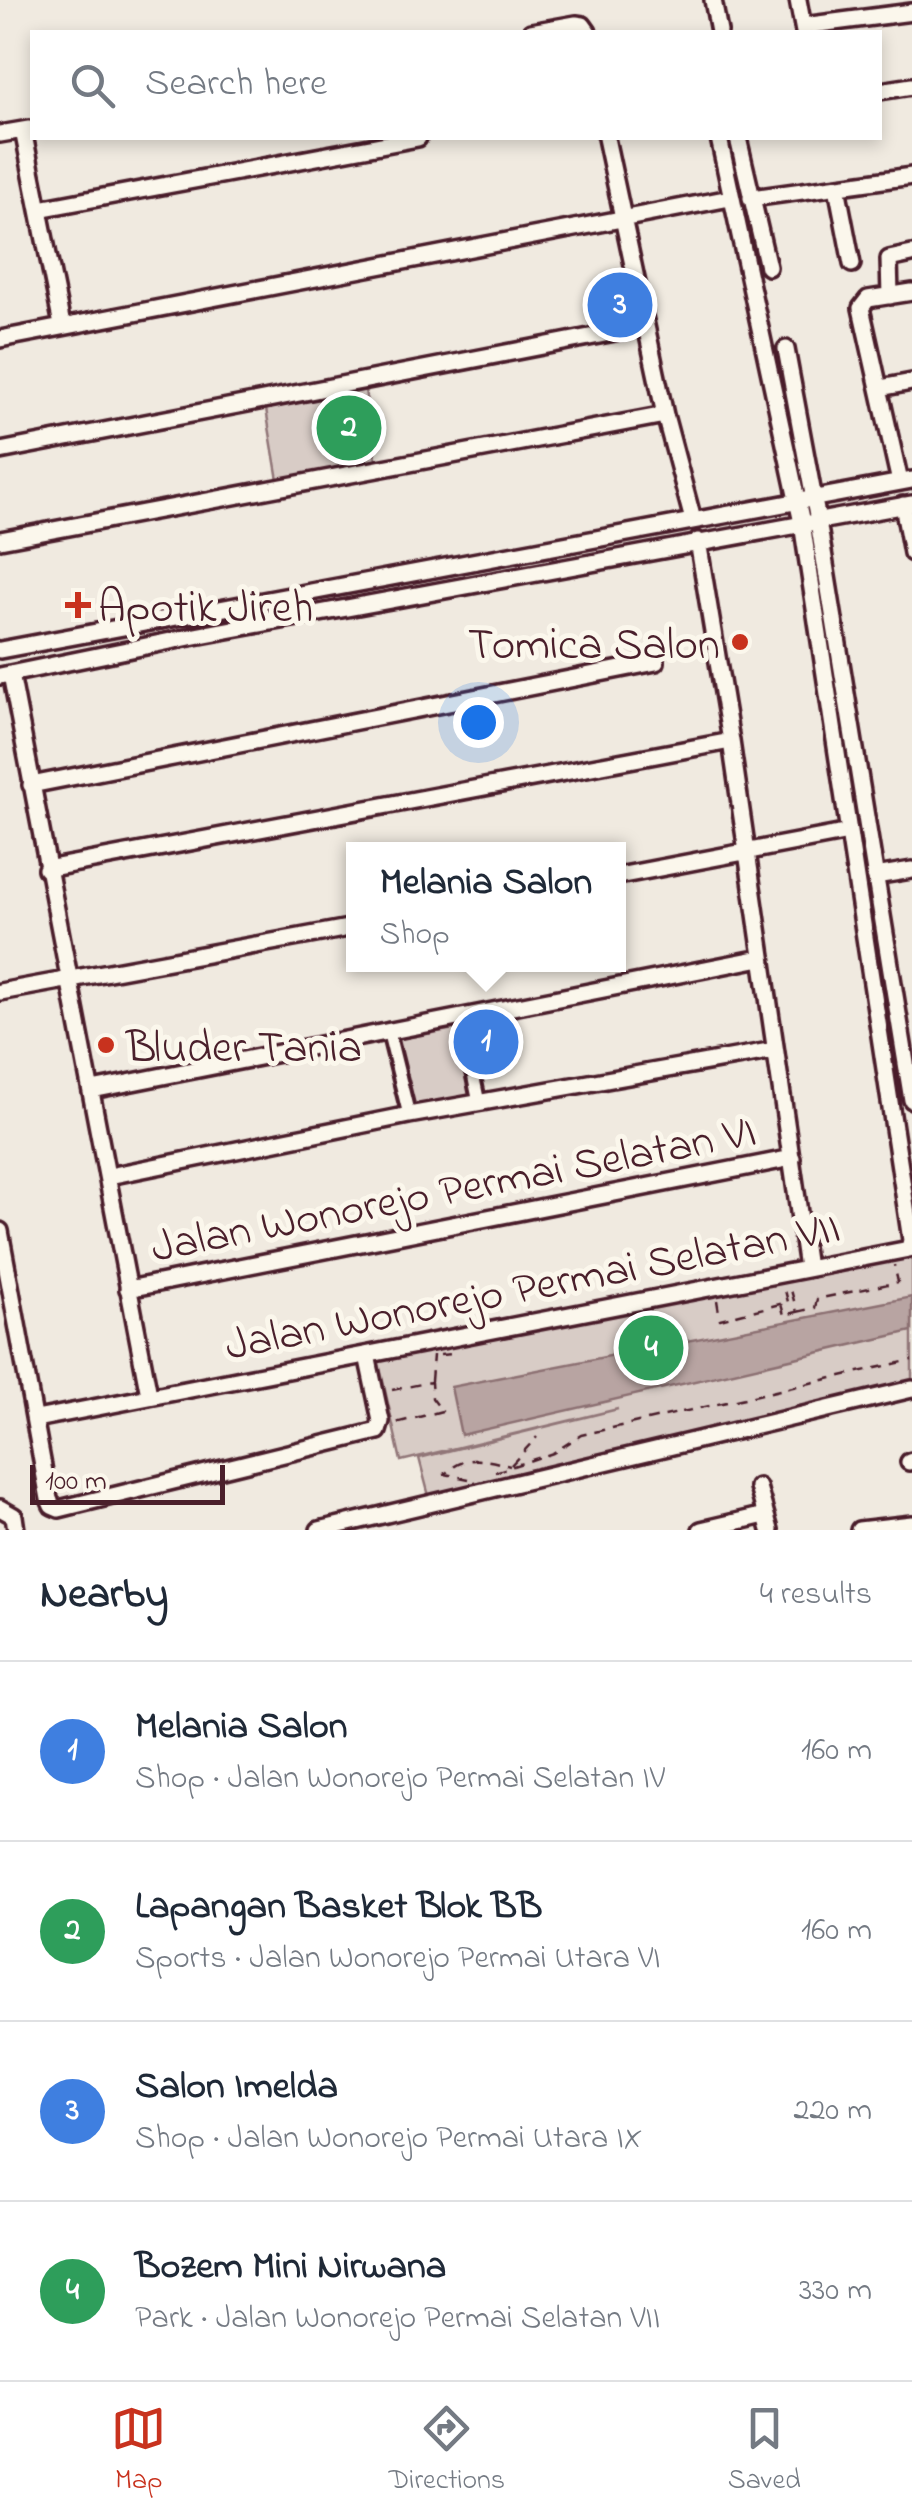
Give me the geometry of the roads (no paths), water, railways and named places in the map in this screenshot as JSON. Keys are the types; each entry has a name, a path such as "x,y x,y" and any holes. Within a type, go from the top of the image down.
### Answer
{"street":[{"path":"713,0 719,30"},
{"path":"798,0 804,29 912,12"},
{"path":"556,30 582,28"},
{"path":"882,90 912,86"},
{"path":"0,134 28,130 62,325"},
{"path":"40,208 407,140"},
{"path":"606,140 665,415 693,520"},
{"path":"719,140 726,198 806,500"},
{"path":"738,140 768,266"},
{"path":"751,198 912,176"},
{"path":"837,187 852,264"},
{"path":"0,339 726,198"},
{"path":"890,296 889,259 912,254"},
{"path":"0,650 906,481 861,308 868,299 912,292"},
{"path":"0,451 646,326"},
{"path":"786,349 806,500 912,1100"},
{"path":"880,388 912,382"},
{"path":"0,540 665,415"},
{"path":"148,1395 72,981 8,678 196,636 908,504 912,553"},
{"name":"Jalan Wonorejo Permai Selatan VII","path":"36,1419 909,1249 911,1240 849,832 810,522"},
{"path":"698,541 807,1268"},
{"path":"190,614 196,636"},
{"path":"31,785 656,662"},
{"path":"46,869 731,741"},
{"path":"626,874 849,832"},
{"path":"874,876 912,870"},
{"path":"0,992 346,929"},
{"path":"92,1090 761,958"},
{"path":"461,1016 479,1103"},
{"path":"388,1030 409,1116"},
{"path":"109,1176 409,1116 775,1050"},
{"name":"Jalan Wonorejo Permai Selatan VI","path":"128,1289 792,1158"},
{"path":"0,1231 52,1506 59,1508 378,1431 381,1421 367,1355"},
{"path":"319,1530 912,1389"},
{"path":"701,1530 768,1522 758,1487"},
{"path":"0,1508 14,1516 16,1530"},
{"path":"860,1530 912,1524"}],"place":[{"name":"Salon Imelda","path":"620,305"},
{"name":"Lapangan Basket Blok BB","path":"349,428"},
{"name":"Apotik Jireh","path":"78,605"},
{"name":"Tomica Salon","path":"740,642"},
{"name":"Melania Salon","path":"486,1042"},
{"name":"Bluder Tania","path":"106,1045"},
{"name":"Bozem Mini Nirwana","path":"651,1348"}]}
